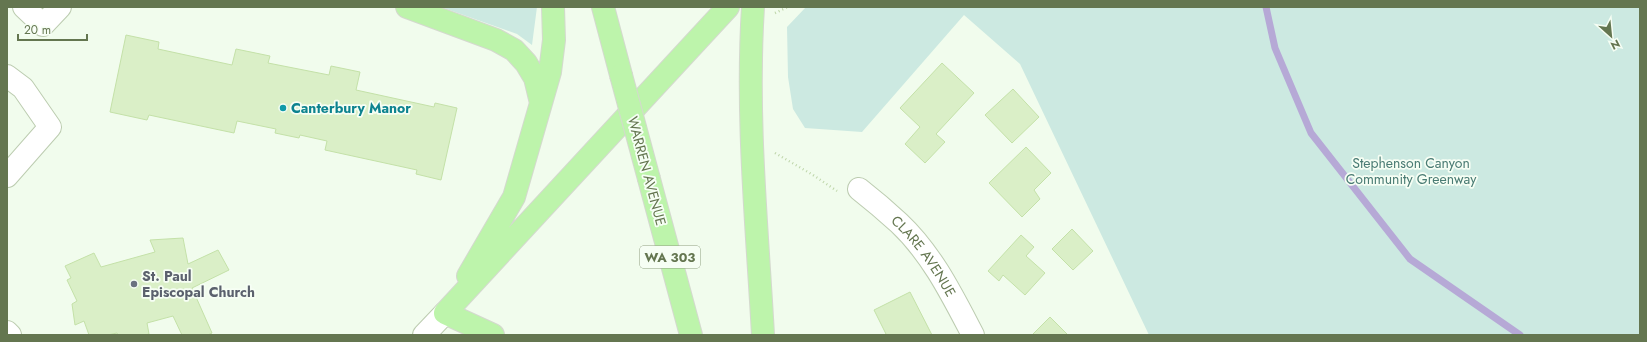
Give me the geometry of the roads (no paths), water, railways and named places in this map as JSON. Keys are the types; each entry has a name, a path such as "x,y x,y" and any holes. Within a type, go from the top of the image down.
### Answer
{"main road":[{"path":"407,7 496,40 514,50 526,63 535,78 541,104"},
{"path":"445,313 514,197 541,104 552,58 554,40 553,7"},
{"name":"WARREN AVENUE","path":"603,7 692,335"},
{"path":"753,7 750,40 753,162 763,335"},
{"path":"445,313 727,9"},
{"path":"445,313 493,335"}],"street":[{"path":"24,7 43,25 60,7"},
{"path":"7,76 23,88 50,127 7,176"},
{"name":"CLARE AVENUE","path":"850,191 900,224 926,254 944,282 973,335"},
{"path":"424,335 445,313"},
{"path":"7,332 10,335"}],"waterway":[{"path":"1266,7 1275,48 1311,133 1410,259 1520,335"}],"place":[{"name":"Canterbury Manor","path":"283,108"},
{"name":"St. Paul Episcopal Church","path":"134,284"}],"park label":[{"name":"Stephenson Canyon Community Greenway","path":"1411,172"}]}
